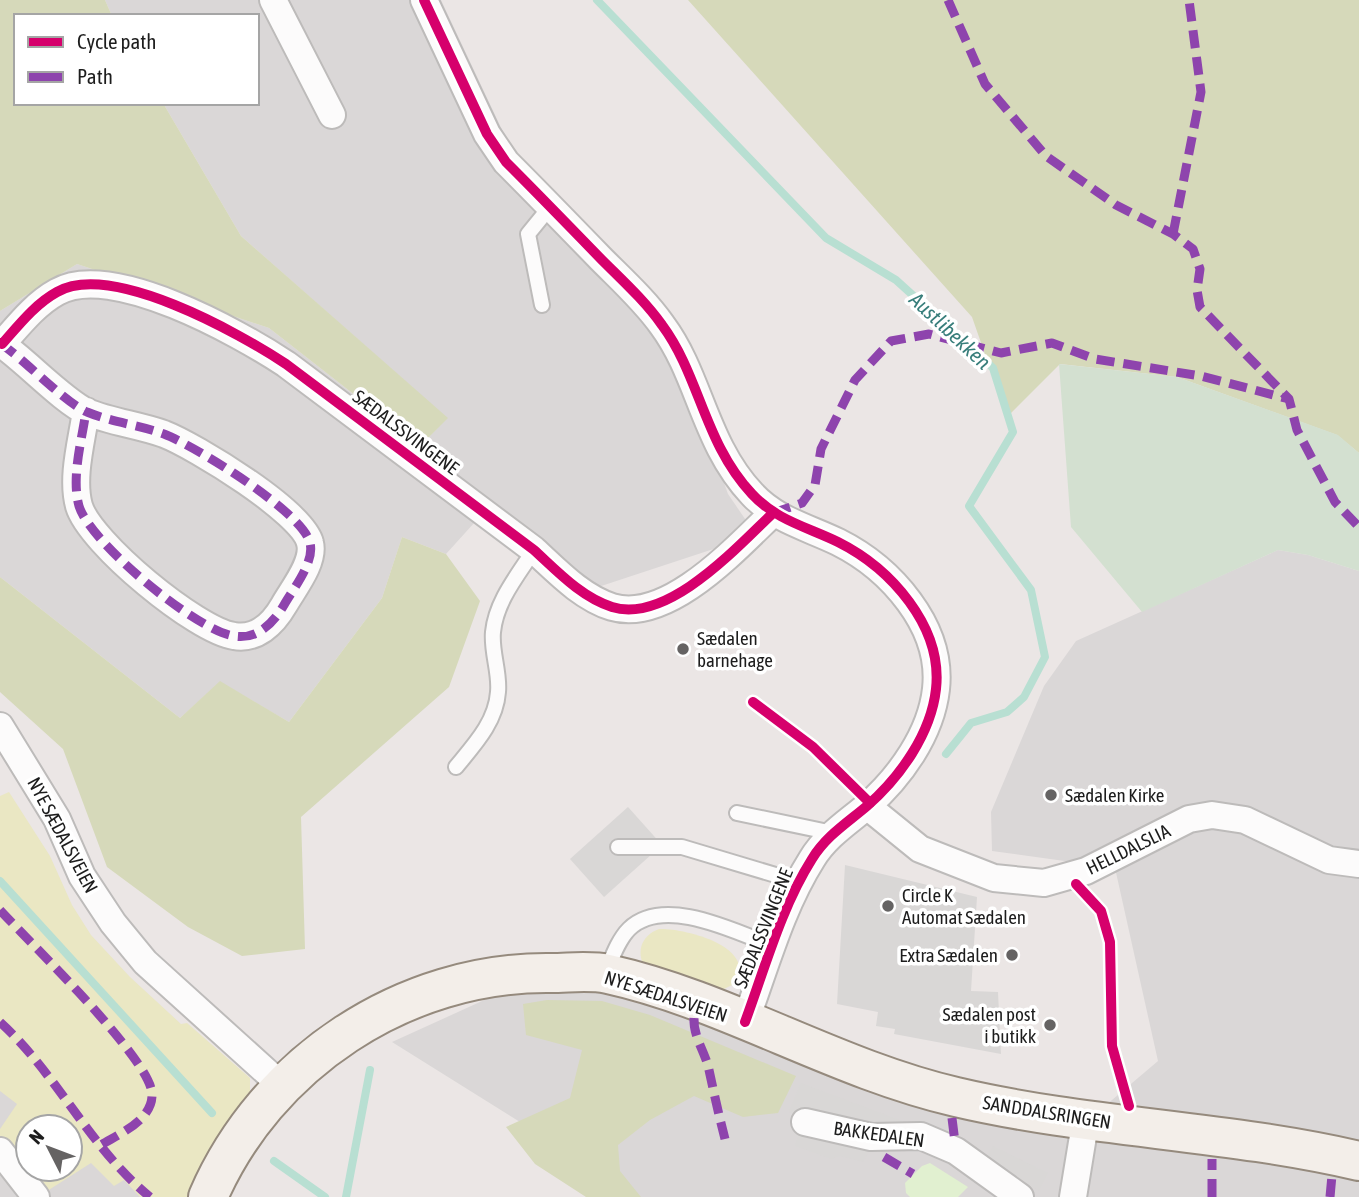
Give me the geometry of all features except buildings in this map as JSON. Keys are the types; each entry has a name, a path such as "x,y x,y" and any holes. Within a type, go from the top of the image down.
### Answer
{"main road":[{"name":"NYE SÆDALSVEIEN","path":"208,1197 234,1147 281,1085 317,1054 364,1022 424,996 489,977 533,972 606,973 745,1022"},
{"name":"SANDDALSRINGEN","path":"745,1022 902,1083 958,1098 1254,1141 1359,1161"}],"street":[{"path":"273,0 332,115"},
{"name":"SÆDALSSVINGENE","path":"424,0 487,134 506,162 663,326 727,464 752,495 773,513 866,558 913,605 928,639 935,665 936,689 929,717 916,746 899,771 867,806 833,833 813,856 799,882 745,1022"},
{"name":"SÆDALSSVINGENE","path":"86,411 77,475 78,505 87,526 110,552 146,583 207,625 226,635 245,638 263,630 279,612 307,563 311,545 305,531 288,513 195,449 163,434 86,411 1,344 27,316 57,292 76,285 97,284 150,297 254,343 534,550 570,583 613,607 637,607 665,601 690,587 773,513"},
{"name":"NYE SÆDALSVEIEN","path":"0,726 57,819 82,876 113,923 145,962 281,1085"},
{"name":"HELLDALSLIA","path":"867,806 920,849 994,878 1044,883 1086,871 1189,819 1212,815 1245,820 1329,860 1359,864"},
{"path":"1073,1197 1086,1118"},
{"name":"BAKKEDALEN","path":"805,1122 872,1137 921,1136 956,1151 1020,1197"},
{"path":"0,1151 36,1197"}],"lane":[{"path":"542,305 528,234 550,207"},
{"path":"456,767 482,735 494,711 498,692 492,634 497,614 508,590 534,550"},
{"path":"737,813 833,833"},
{"name":"SÆDALSSVINGENE","path":"618,847 682,846 799,882"},
{"path":"606,973 630,928 646,920 669,914 698,918 773,946"}],"shaded area":[{"path":"105,0 441,0 511,149 675,347 728,494 756,535 583,592 484,512 446,554 402,537 382,598 289,722 220,682 180,718 0,577 0,311 77,264 269,328 420,446 447,418 241,236 164,105 259,105 259,14 111,14"},
{"path":"1278,550 1308,555 1359,571 1359,1197 625,1197 520,1122 392,1042 524,982 656,989 1079,1128 1158,1061 1115,868 992,851 991,812 1044,686 1076,641"},
{"path":"9,792 50,856 72,905 91,935 130,977 181,1024 187,1023 250,1078 250,1097 190,1197 140,1197 124,1180 114,1186 91,1163 84,1167 84,1113 14,1113 14,1154 0,1136 0,1129 17,1104 0,1091 0,796"},
{"path":"628,807 662,845 604,897 570,859"},
{"path":"845,865 977,897 971,991 998,992 1001,1054 894,1034 895,1029 876,1026 878,1012 837,1004"},
{"path":"659,929 700,936 727,949 736,959 740,970 736,983 720,991 647,971 641,958 641,946 647,936"},
{"path":"0,1057 61,1113 14,1113 14,1183 84,1183 84,1134 136,1182 140,1197 0,1197"},
{"path":"801,1083 902,1121 891,1152 872,1145 863,1162 839,1156 832,1159 795,1146 805,1119 789,1112"},
{"path":"993,1146 1048,1173 1039,1191 984,1161"},
{"path":"36,1183 60,1183 44,1193"}],"green space":[{"path":"0,0 105,0 111,14 14,14 14,105 164,105 241,236 448,418 420,446 269,328 77,264 0,311"},
{"path":"688,0 1359,0 1359,453 1337,435 1177,377 1060,364 1007,417 972,317"},
{"path":"1059,364 1177,377 1338,435 1359,453 1359,571 1308,555 1278,550 1142,612 1071,527"},
{"path":"402,537 446,554 480,601 449,687 301,817 305,949 242,956 188,927 107,867 63,749 0,692 0,577 180,718 220,681 289,722 382,598"},
{"path":"547,1000 602,1001 650,1015 796,1076 778,1113 743,1117 694,1096 650,1120 618,1145 620,1171 641,1197 586,1197 535,1164 506,1127 570,1098 582,1050 526,1035 523,1004"},
{"path":"930,1163 968,1187 958,1197 910,1197 906,1193 905,1183 922,1166"}],"waterway":[{"name":"Austlibekken","path":"597,0 826,238 896,280 993,368 1013,432 969,506 1031,590 1045,657 1024,697 1007,712 971,723 946,754"},
{"path":"0,881 212,1113"},
{"name":"Austlibekken","path":"346,1197 370,1070"},
{"path":"274,1161 325,1197"}],"marked path":[{"path":"948,0 985,84 1046,156 1116,205 1173,234 1193,249 1200,269 1197,290 1200,307 1289,399 1297,430 1335,502 1359,527"},
{"path":"1173,234 1201,92 1189,0"},
{"path":"773,513 802,503 815,485 821,449 855,380 891,341 929,334 1001,353 1052,343 1095,359 1201,376 1289,399"},
{"path":"0,343 77,407 179,441 246,481 289,515 303,530 311,550 298,583 269,624 257,633 242,637 217,630 196,619 147,583 103,541 87,522 77,495 77,471 86,411"},
{"path":"0,910 111,1029 146,1077 152,1094 147,1111 134,1125 101,1145"},
{"path":"694,1018 695,1031 707,1063 725,1139"},
{"path":"0,1022 39,1064 109,1156 150,1197"},
{"path":"952,1118 955,1142"},
{"path":"884,1157 913,1174"},
{"path":"1212,1159 1212,1197"},
{"path":"1330,1197 1332,1175"}],"cycle path":[{"path":"424,0 487,134 506,162 634,291 662,325 685,366 712,432 736,474 752,494 771,510 838,542 876,567 894,583 909,602 931,643 936,666 936,689 933,706 921,738 891,782 830,837 812,859 782,918 745,1022"},
{"path":"0,343 49,297 80,285 109,286 141,293 207,319 286,364 534,550 580,590 612,607 634,609 656,604 678,594 721,562 773,513"},
{"path":"753,702 813,747 870,803"},
{"path":"1076,884 1101,911 1110,942 1112,1046 1129,1106"}],"place":[{"name":"Sædalen barnehage","path":"683,649"},
{"name":"Sædalen Kirke","path":"1051,795"},
{"name":"Circle K Automat Sædalen","path":"888,906"},
{"name":"Extra Sædalen","path":"1012,955"},
{"name":"Sædalen post i butikk","path":"1050,1025"}]}
